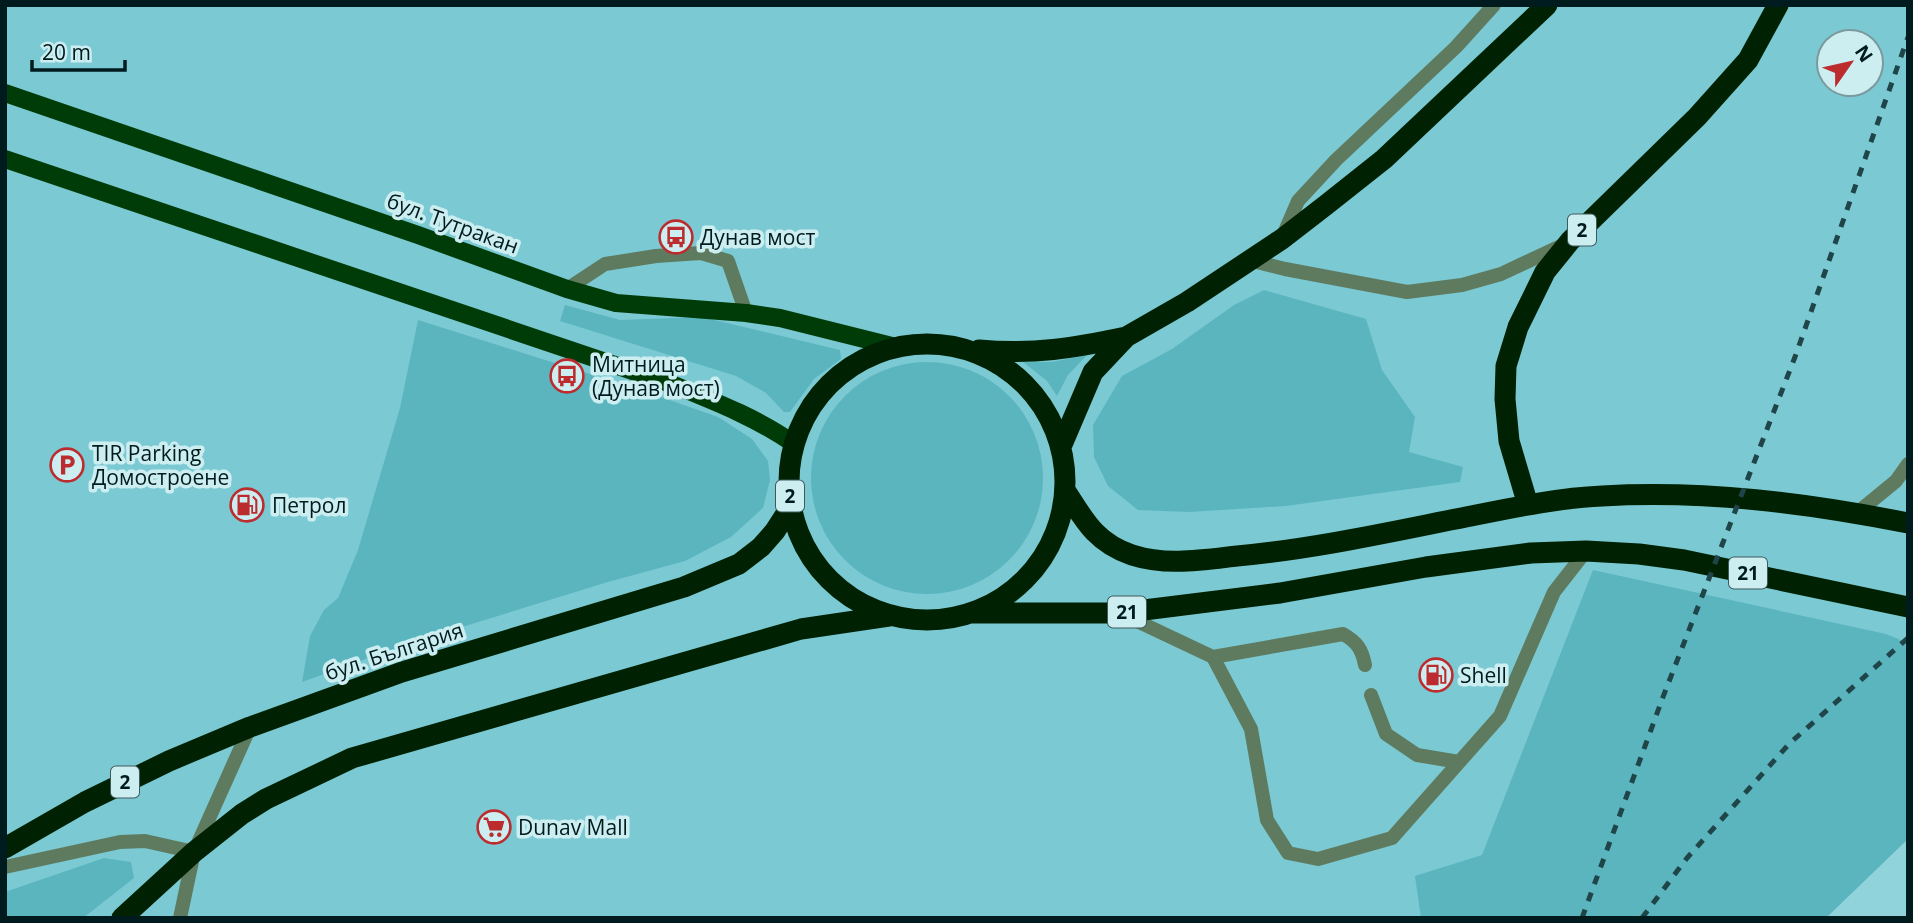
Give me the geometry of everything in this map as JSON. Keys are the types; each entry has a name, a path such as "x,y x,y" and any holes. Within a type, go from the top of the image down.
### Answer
{"highway":[{"name":"2","path":"1061,447 1093,372 1126,337 1187,302 1282,239 1384,159 1547,5"},
{"name":"2","path":"1528,505 1509,441 1505,398 1506,366 1518,327 1545,272 1570,241 1697,117 1748,60 1778,5"},
{"path":"964,349 1017,353 1072,349 1126,337"},
{"name":"2","path":"930,344 964,349 997,362 1025,385 1047,413 1061,447 1065,490 1058,530 1038,566 1009,594 972,614 931,621 911,620 889,616 854,600 824,575 802,543 791,506 789,475 794,444 808,410 832,382 861,360 896,347 930,344"},
{"name":"2","path":"1065,490 1088,526 1107,544 1133,555 1173,562 1264,554 1528,505 1601,496 1681,494 1790,503 1908,523"},
{"name":"бул. България","path":"5,848 85,802 169,761 250,727 402,671 608,611 740,564 761,547 791,506"},
{"name":"21","path":"972,614 1120,613 1280,593 1426,567 1531,553 1586,551 1685,560 1908,607"},
{"name":"2","path":"122,918 194,852 242,814 266,799 352,758 801,629 889,616"}],"main road":[{"name":"бул. Тутракан","path":"5,93 567,289 616,303 746,313 804,323 896,347"},
{"path":"5,159 674,385 741,413 794,444"}],"street":[{"path":"1282,239 1298,201 1336,160 1456,47 1494,5"},
{"path":"1249,260 1284,270 1407,292 1462,285 1501,274 1570,241"},
{"path":"567,289 605,264 656,256 701,253 728,261 746,313"},
{"path":"1857,513 1896,481 1908,464"},
{"path":"1213,657 1251,729 1267,820 1289,853 1318,859 1392,838 1500,716 1554,592 1586,551"},
{"path":"1120,613 1213,657 1343,634 1356,641 1365,665"},
{"path":"1371,695 1386,734 1418,755 1459,762"},
{"path":"180,918 194,852 250,727"},
{"path":"5,867 120,842 145,841 194,852"}],"shaded area":[{"path":"5,5 1908,5 1908,717 1756,918 5,918"},
{"path":"1264,290 1366,319 1382,370 1415,417 1409,452 1463,467 1460,482 1286,506 1189,512 1138,510 1108,486 1094,457 1093,425 1122,376 1172,349 1234,305"},
{"path":"565,305 620,320 702,317 840,350 841,359 814,379 790,412 784,412 766,393 736,376 560,321"},
{"path":"418,320 718,417 752,439 768,461 770,480 763,508 731,537 685,561 407,644 302,682 310,636 324,610 338,598 358,550 400,408"},
{"path":"1087,355 1068,375 1057,396 1047,381 1023,362 1052,362"},
{"path":"916,362 938,362 982,375 1001,388 1017,404 1035,433 1043,478 1035,523 1024,543 1001,568 972,586 938,594 916,594 872,581 853,568 837,552 819,523 811,489 811,467 824,423 837,404 853,388 882,370"},
{"path":"1593,570 1886,634 1908,643 1908,839 1826,918 1421,918 1415,876 1482,855"},
{"path":"104,858 131,862 134,878 83,918 5,918 5,892"}],"railway":[{"path":"1582,918 1663,697 1795,357 1908,37"},
{"path":"1642,918 1687,858 1789,744 1908,638"}],"place":[{"name":"Дунав мост","path":"676,237"},
{"name":"Митница (Дунав мост)","path":"567,376"},
{"name":"TIR Parking Домостроене","path":"67,465"},
{"name":"Петрол","path":"247,505"},
{"name":"Shell","path":"1436,675"},
{"name":"Dunav Mall","path":"494,827"}]}
